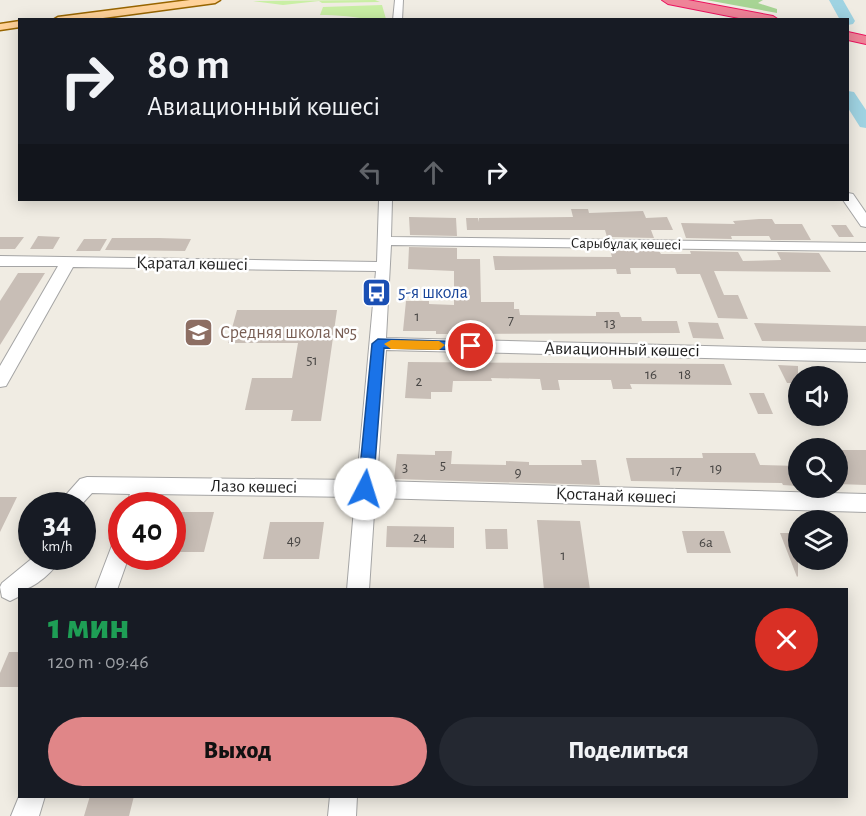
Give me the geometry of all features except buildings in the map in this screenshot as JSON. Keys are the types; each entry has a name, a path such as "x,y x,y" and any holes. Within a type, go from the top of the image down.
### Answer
{"highway":[{"path":"668,0 762,18"},
{"path":"849,36 864,39"}],"main road":[{"path":"74,18 215,0"},
{"path":"0,27 18,24"}],"street":[{"path":"397,18 399,0"},
{"path":"849,198 866,224"},
{"path":"358,588 386,241 385,201"},
{"name":"Сарыбұлақ көшесі","path":"386,241 866,247"},
{"name":"Қаратал көшесі","path":"0,261 384,267"},
{"path":"0,381 68,262"},
{"name":"Авиационный көшесі","path":"378,344 866,356"},
{"name":"Лазо көшесі","path":"80,492 87,485 365,489"},
{"path":"141,492 143,486"},
{"name":"Қостанай көшесі","path":"365,489 866,503"},
{"path":"10,590 35,570"},
{"path":"107,588 113,570"},
{"path":"26,816 31,798"},
{"path":"342,816 344,798"}],"green space":[{"path":"375,0 380,2 322,3 319,1 283,5 253,1"},
{"path":"706,0 763,0 758,3 777,9 777,13"},
{"path":"382,5 386,18 320,15 323,7"}],"waterway":[{"path":"836,0 846,18"},
{"path":"849,98 866,123"}],"slow traffic":[{"path":"391,344 439,345"}],"place":[{"name":"5-я школа","path":"377,293"},
{"name":"Средняя школа №5","path":"199,333"}],"route":[{"path":"365,489 378,344 471,346"}]}
